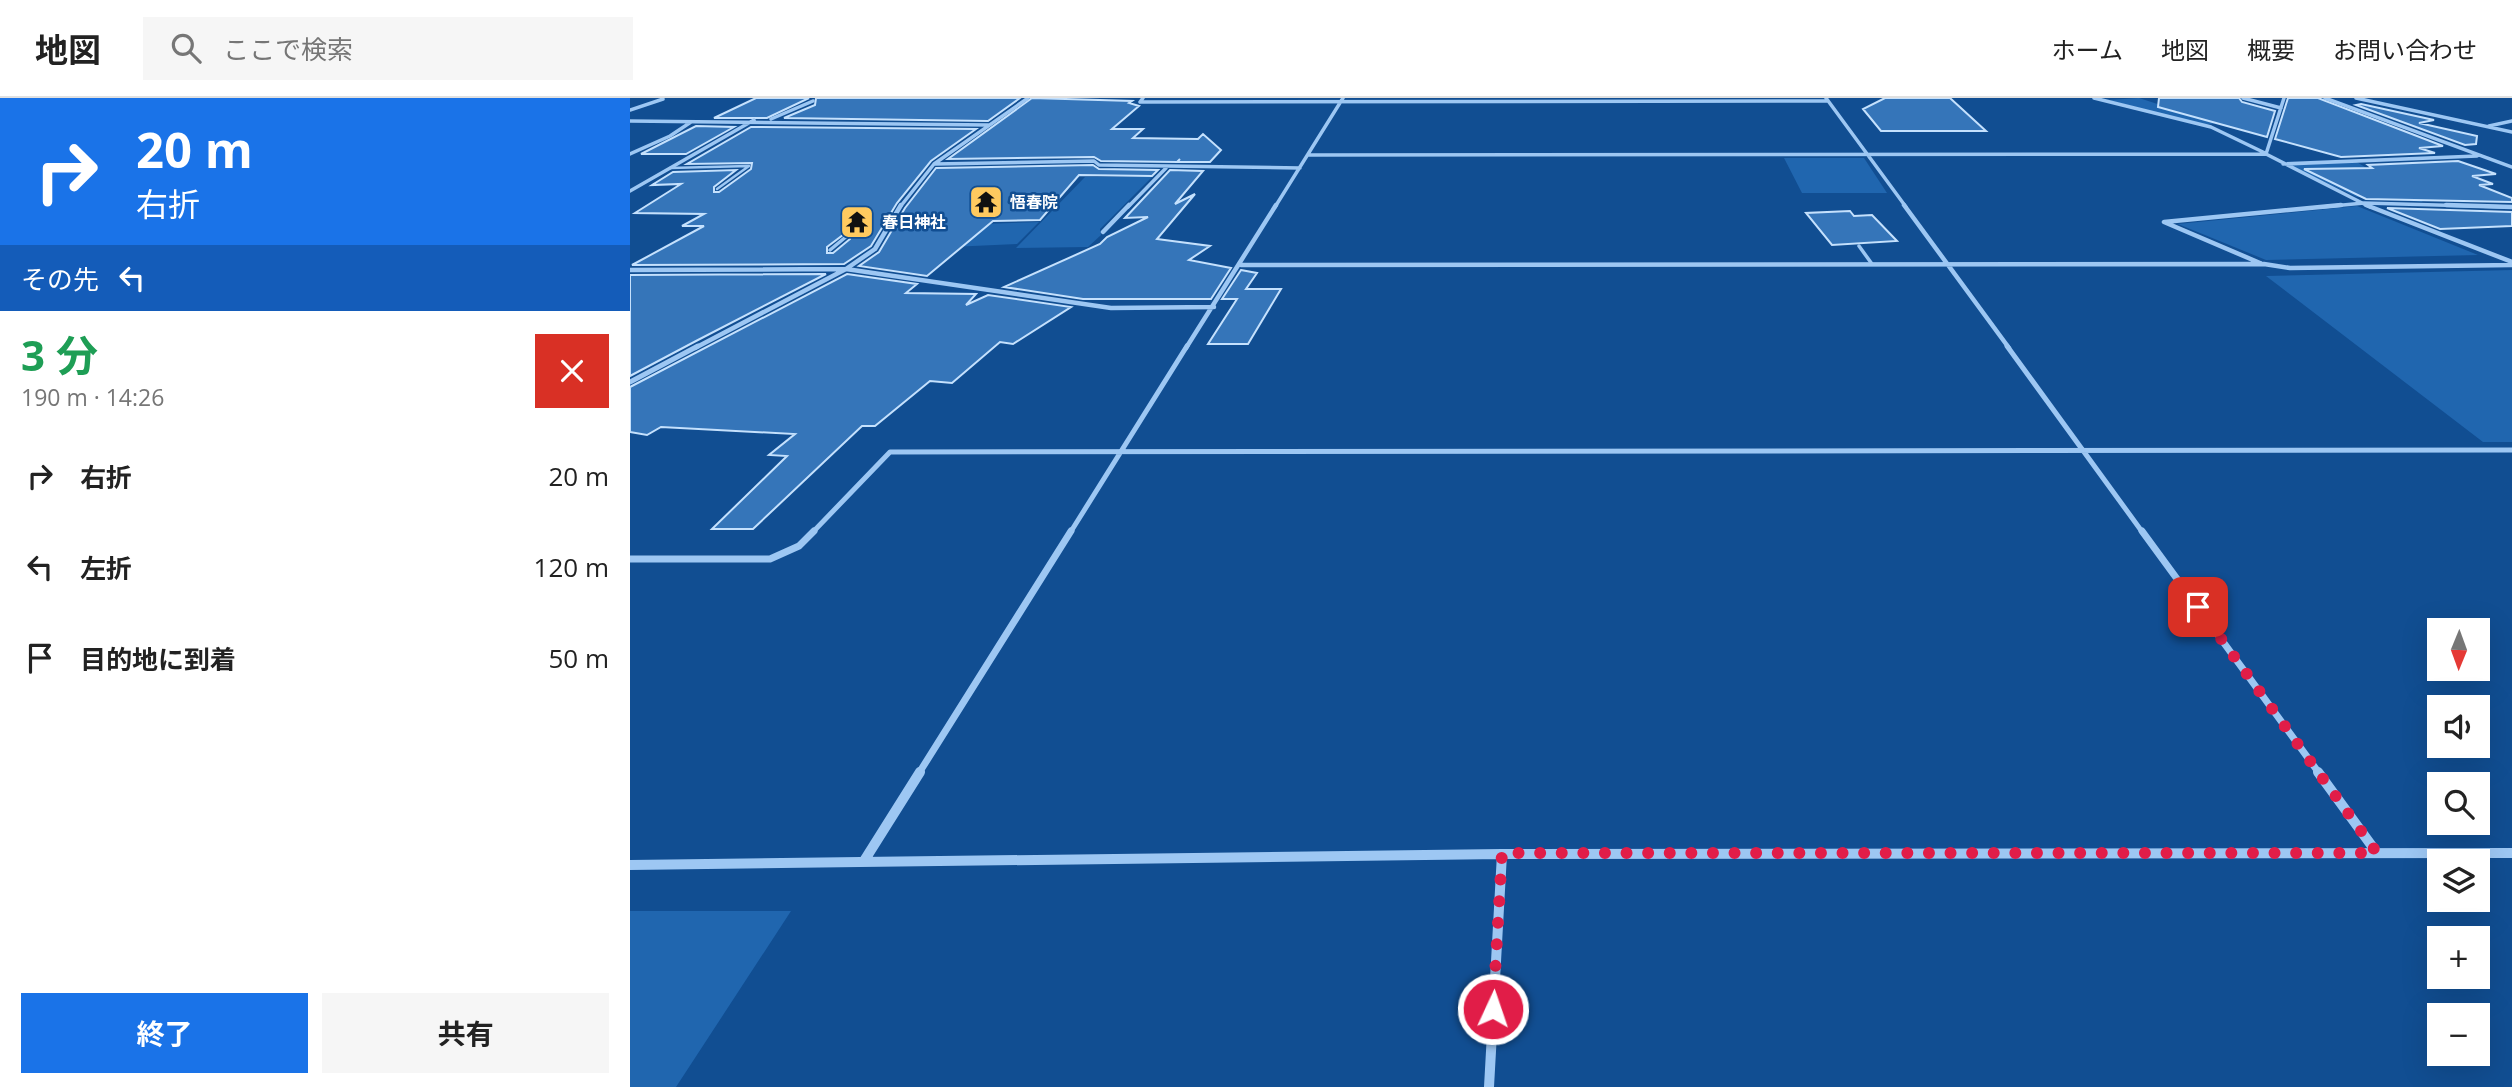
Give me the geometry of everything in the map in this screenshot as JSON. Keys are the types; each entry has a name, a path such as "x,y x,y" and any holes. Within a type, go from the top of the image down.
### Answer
{"street":[{"path":"630,382 846,270 874,249 907,197 934,164 1028,98"},
{"path":"1143,98 1140,102 1827,100 2377,853"},
{"path":"2094,98 2211,127 2420,229 2512,264"},
{"path":"2244,98 2281,108"},
{"path":"2266,154 2284,98"},
{"path":"2325,98 2512,167"},
{"path":"2356,98 2512,132"},
{"path":"630,110 663,99"},
{"path":"864,861 1241,265 1342,100"},
{"path":"767,120 813,101"},
{"path":"630,191 755,120"},
{"path":"630,121 767,120 989,125"},
{"path":"2485,126 2512,121"},
{"path":"630,154 670,136 691,122"},
{"path":"1308,156 2266,154"},
{"path":"2283,164 2481,156"},
{"path":"934,164 1094,161 1098,166 1300,168"},
{"path":"1103,232 1166,168"},
{"path":"2264,264 2164,222 2364,203 2512,207"},
{"path":"1241,265 2264,264 2290,268 2512,264"},
{"path":"630,270 773,267 846,270 1111,308 1214,307"},
{"path":"630,559 770,559 799,546 890,452 2512,450"},
{"path":"630,865 1502,853 2512,853"},
{"path":"1489,1087 1502,853"}],"lane":[{"path":"670,168 749,166 717,189"},
{"path":"830,250 847,236"},
{"path":"1859,246 1872,264"}],"shaded area":[{"path":"2139,98 2216,123 2206,125 2108,100"},
{"path":"1784,158 1864,158 1887,193 1802,193"},
{"path":"2355,161 2423,202 2357,197 2288,165"},
{"path":"1085,177 1152,177 1100,229 1101,235 1088,247 1016,248"},
{"path":"2357,206 2478,255 2266,260 2178,224"},
{"path":"1039,222 1017,244 884,250 901,227"},
{"path":"2512,270 2512,442 2483,442 2266,276"},
{"path":"630,911 791,911 676,1087 630,1087"}],"building":[{"path":"756,98 809,98 767,118 714,118"},
{"path":"816,98 1020,98 988,121 784,118 815,105"},
{"path":"1032,98 1132,101 1129,103 1139,106 1112,129 1143,129 1133,138 1198,139 1203,134 1221,150 1210,162 1101,161 1094,157 948,159"},
{"path":"1885,98 1950,98 1986,131 1881,131 1863,109"},
{"path":"2159,98 2239,98 2242,102 2275,111 2267,137 2158,107"},
{"path":"2288,98 2318,98 2443,146 2419,148 2435,153 2341,157 2275,139"},
{"path":"2356,105 2434,120 2419,123 2477,136 2476,144 2465,145"},
{"path":"696,126 734,127 686,154 641,154"},
{"path":"751,127 976,129 931,161 897,203 871,246 844,264 632,265 704,226 682,226 704,214 635,213 681,184 652,185 673,172 736,170 714,187 714,192 719,192 751,169 752,163 687,164","holes":["847,232 851,234 850,239 833,253 827,253 827,247"]},
{"path":"2458,161 2496,174 2472,176 2493,184 2479,185 2512,198 2512,202 2366,199 2304,169 2372,168 2368,165"},
{"path":"1093,165 1099,169 1158,170 1152,176 1079,175 1040,220 993,221 927,276 859,266 879,252 905,208 936,168"},
{"path":"1170,170 1203,171 1175,204 1195,194 1157,239 1210,246 1189,260 1231,268 1211,299 1083,299 1004,287 1100,244 1107,237 1148,217 1125,218"},
{"path":"2387,208 2512,212 2512,226 2440,229"},
{"path":"1850,211 1854,216 1872,215 1897,241 1832,245 1806,213"},
{"path":"1241,270 1257,273 1246,289 1281,289 1248,344 1208,344 1237,299 1222,299"},
{"path":"826,274 696,341 630,376 630,275"},
{"path":"847,274 917,284 906,293 976,294 966,305 988,295 1071,307 1013,344 1000,342 952,383 930,381 875,426 862,426 753,529 712,529 787,456 769,455 795,434 661,427 647,435 630,432 630,387"}],"place":[{"name":"悟春院","path":"986,202"},
{"name":"春日神社","path":"857,222"}],"route":[{"path":"1493,1009 1502,853 2377,853 2198,607"}]}
